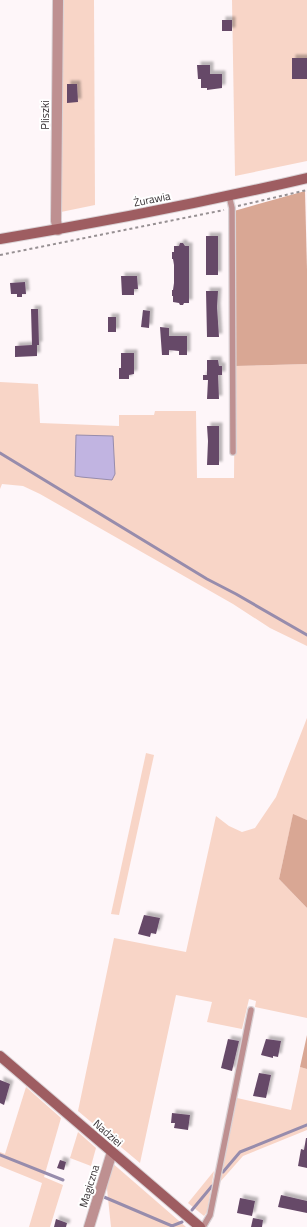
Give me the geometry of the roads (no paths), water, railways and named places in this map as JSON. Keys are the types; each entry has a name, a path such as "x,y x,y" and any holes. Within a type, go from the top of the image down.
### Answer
{"main road":[{"name":"Żurawia","path":"0,240 229,196 307,178"},
{"name":"Nadziei","path":"0,1056 200,1227"}],"street":[{"name":"Pliszki","path":"58,0 56,221 58,230"},
{"name":"Magiczna","path":"89,1227 112,1152"}],"lane":[{"path":"229,196 232,208 233,452"},
{"path":"203,1227 210,1215 251,1010"}],"waterway":[{"path":"0,453 207,579 307,635"},
{"path":"223,1172 240,1152 307,1125"},
{"path":"0,1155 63,1180"},
{"path":"192,1210 212,1186"},
{"path":"104,1197 172,1226 182,1222"}]}
